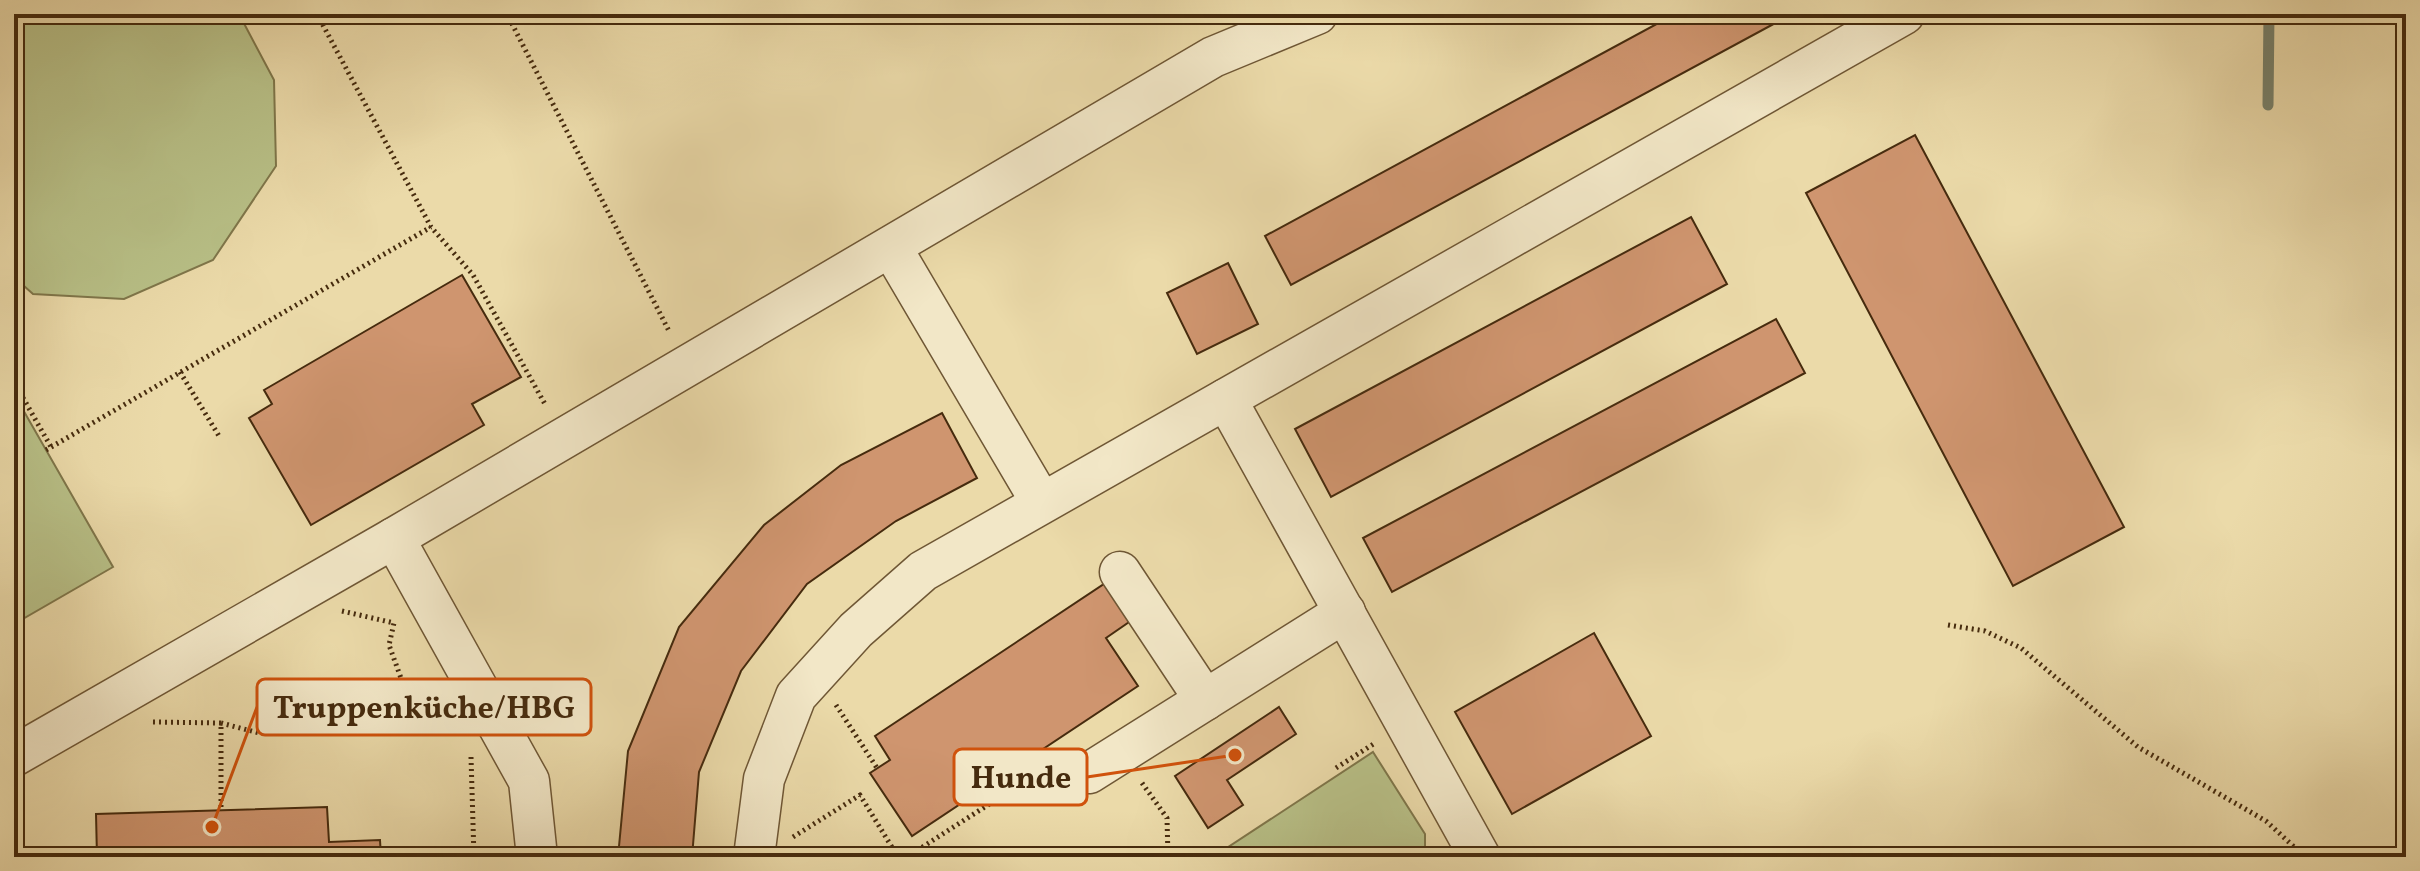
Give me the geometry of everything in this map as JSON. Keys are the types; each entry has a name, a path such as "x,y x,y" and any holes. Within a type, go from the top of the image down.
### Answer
{"lane":[{"path":"14,756 394,538 1213,57 1317,14"},
{"path":"770,849 764,779 796,696 856,630 923,571 1904,14"},
{"path":"891,247 1041,502"},
{"path":"1226,399 1480,857"},
{"path":"394,538 485,728 529,781 537,857"},
{"path":"1120,572 1205,700"},
{"path":"1105,763 1345,612"}],"path":[{"path":"317,14 431,227 473,275 564,438"},
{"path":"509,18 687,366"},
{"path":"14,382 48,448 431,227"},
{"path":"180,372 219,436"},
{"path":"330,615 342,611 394,623 389,645 406,692 456,728"},
{"path":"1948,625 1985,631 2021,648 2138,747 2266,821 2305,857"},
{"path":"816,673 877,768"},
{"path":"142,721 221,723 259,733 485,728 474,857"},
{"path":"1336,768 1406,722"},
{"path":"221,723 221,810"},
{"path":"907,857 1074,749 1105,763 1167,818 1168,857"},
{"path":"770,849 860,795 898,857"}],"green space":[{"path":"14,14 239,14 274,80 276,166 213,260 124,299 33,294 14,277"},
{"path":"14,394 113,567 14,624"},
{"path":"1373,752 1425,834 1425,857 1213,857"}],"building":[{"path":"1675,14 1792,14 1291,285 1265,236"},
{"path":"1915,135 2124,527 2013,586 1806,193"},
{"path":"1691,217 1727,284 1331,497 1295,429"},
{"path":"1228,263 1258,324 1197,354 1167,293"},
{"path":"462,275 521,377 472,404 484,425 311,525 249,418 272,404 264,390"},
{"path":"1776,319 1805,373 1392,592 1363,538"},
{"path":"942,413 977,478 896,521 807,584 741,671 699,772 692,857 618,857 628,751 679,627 764,525 841,465"},
{"path":"1107,582 1132,620 1106,638 1138,686 912,836 870,773 890,760 875,736"},
{"path":"1594,633 1651,736 1512,814 1455,712"},
{"path":"1279,707 1296,734 1227,780 1243,805 1208,828 1175,776"},
{"path":"327,807 329,842 380,840 381,857 97,857 96,814"}],"waterway":[{"path":"2268,105 2269,14"}],"place":[{"name":"Hunde","path":"1235,755"},
{"name":"Truppenküche/HBG","path":"212,827"}]}
